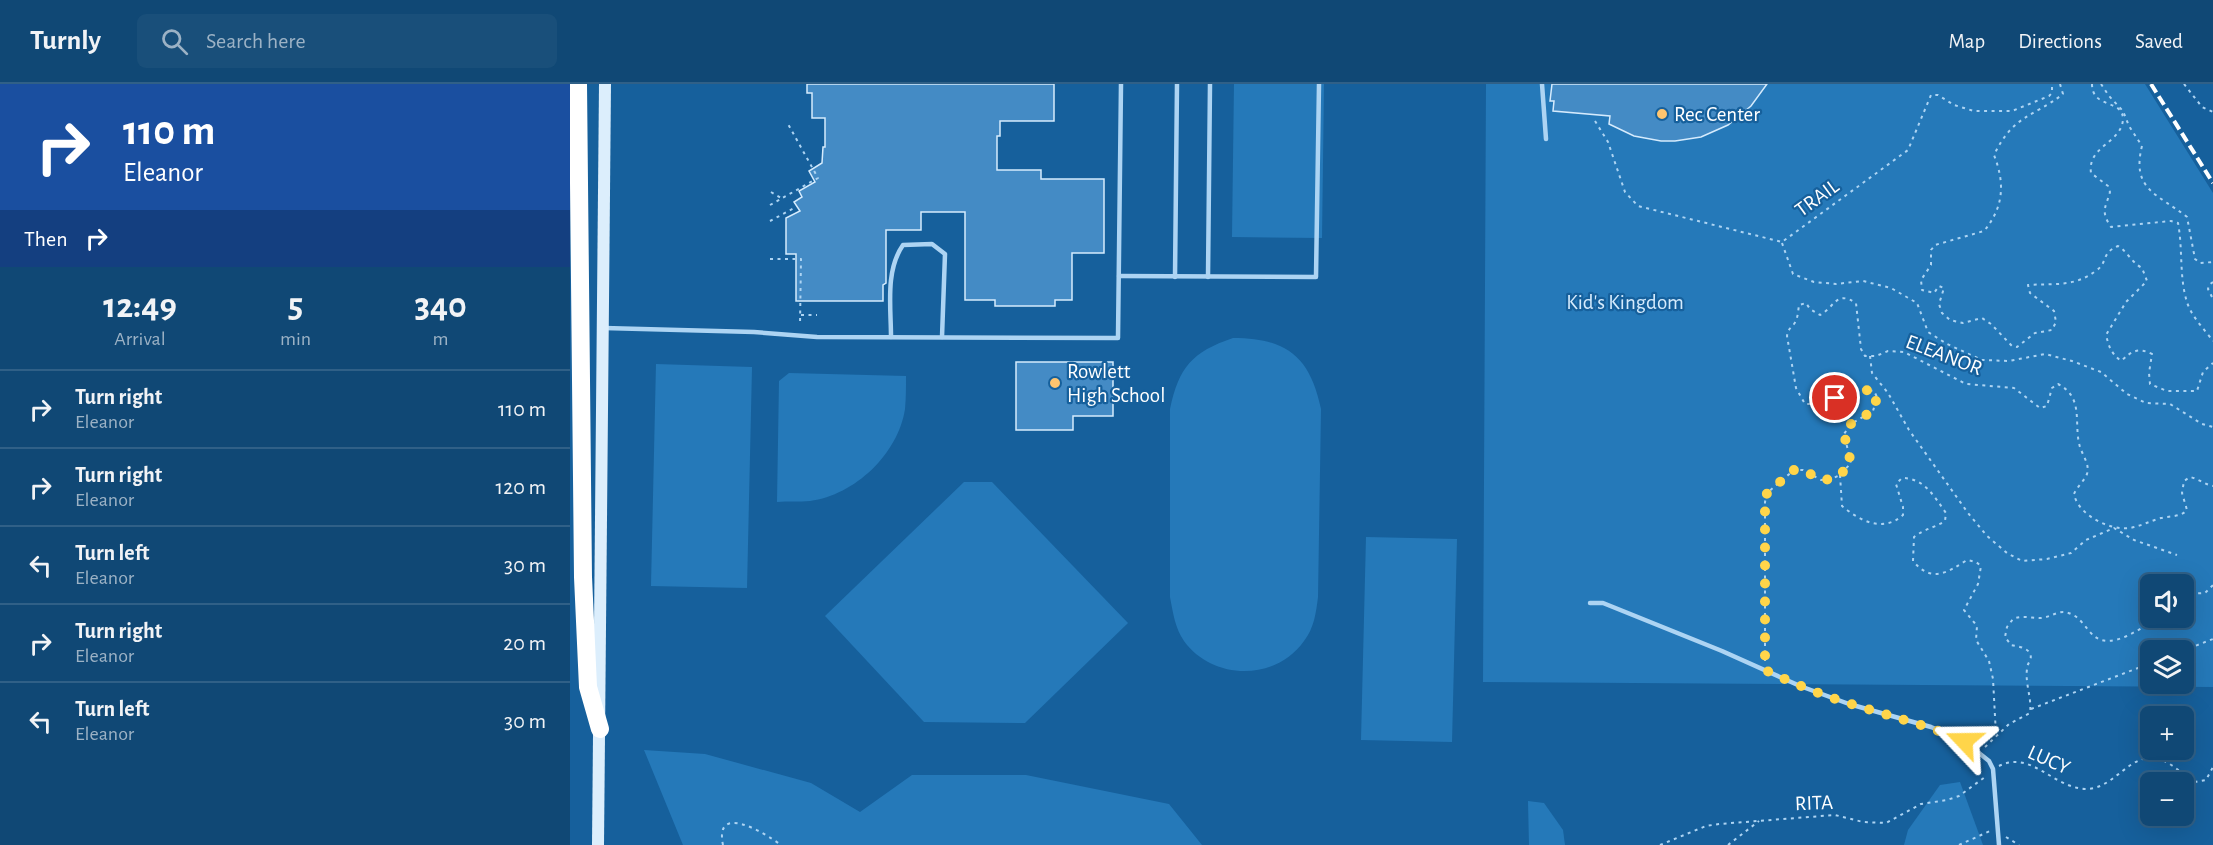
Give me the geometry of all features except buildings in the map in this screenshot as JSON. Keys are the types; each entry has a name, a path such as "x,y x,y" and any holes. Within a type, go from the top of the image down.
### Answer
{"highway":[{"path":"578,84 583,577 588,687 600,729"}],"main road":[{"path":"598,845 605,84"}],"lane":[{"path":"602,328 754,332 817,337 1118,338 1121,84"},
{"path":"1175,277 1177,84"},
{"path":"1208,277 1210,84"},
{"path":"1119,276 1316,277 1319,84"},
{"path":"1542,84 1546,139"},
{"path":"891,337 891,279 895,256 903,245 932,244 945,254 942,337"},
{"path":"1590,603 1603,603 1722,651 1809,690 1931,727 1964,741 1989,761 1993,769 1999,845"}],"path":[{"name":"TRAIL","path":"1595,121 1608,142 1625,192 1638,206 1782,242 1908,150 1930,95 1938,95 1954,105 1974,111 2012,111 2049,96 2052,93 2052,84"},
{"name":"ELEANOR","path":"2060,84 2063,94 2018,121 1998,147 1994,155 2001,170 2002,187 1999,204 1988,226 1984,231 1935,245 1931,250 1931,266 1920,280 1922,290 1934,293 1939,286 1944,288 1939,304 1942,313 1950,320 1963,324 1982,318 2012,346 2017,347 2035,333 2052,330 2056,322 2054,311 2030,293 2028,285 2070,284 2098,270 2109,249 2118,246 2127,251 2132,262 2142,268 2147,281 2126,302 2106,335 2113,355 2121,361 2134,350 2144,350 2152,354 2150,384 2167,391 2197,391 2203,372 2213,363"},
{"path":"2092,84 2095,97 2116,107 2122,113 2123,118 2122,128 2097,151 2090,165 2091,173 2108,186 2110,192 2104,206 2107,221 2111,226 2171,221 2178,223 2182,242 2183,288 2187,305 2213,342"},
{"path":"2101,84 2123,111 2129,126 2142,146 2139,161 2140,178 2152,191 2187,217 2195,258 2200,263 2213,262"},
{"path":"2184,84 2202,107 2213,112"},
{"path":"770,205 818,178 788,124"},
{"path":"771,192 782,198"},
{"path":"770,221 796,207"},
{"path":"1782,242 1793,274 1814,282 1836,284 1863,281 1891,288 1917,303 1928,333 1982,360 2009,361 2045,354 2101,372 2127,394 2146,403 2170,404 2202,424 2213,428"},
{"path":"770,259 801,259 800,324"},
{"path":"2213,282 2208,289 2213,299"},
{"path":"1765,670 1764,512 1767,493 1794,470 1803,470 1821,480 1832,479 1840,475 1851,463 1844,434 1851,424 1873,411 1877,397 1874,391 1848,388 1822,404 1805,404 1796,388 1786,336 1788,329 1795,323 1799,305 1806,303 1810,309 1820,315 1839,298 1848,297 1856,303 1861,349 1865,356 1870,356 1872,373 1888,393 1909,430 1968,513 1987,536 2007,553 2022,561 2047,559 2071,553 2086,540 2114,528 2129,528 2183,515 2187,510 2182,488 2184,481 2190,477 2213,486"},
{"path":"800,315 817,315"},
{"name":"ELEANOR","path":"1870,356 1888,351 1904,352 1966,384 2014,388 2040,408 2047,406 2052,388 2058,384 2066,388 2078,408 2080,447 2087,464 2087,474 2074,494 2075,501 2080,509 2114,528"},
{"path":"1840,475 1842,506 1854,516 1872,524 1888,524 1903,515 1896,483 1902,478 1914,478 1926,487 1946,513 1945,521 1933,528 1923,530 1914,537 1913,561 1922,571 1936,574 1948,573 1967,560 1981,566 1978,584 1964,610 1977,626 1976,640 1989,661 1993,679 1996,735"},
{"path":"2114,528 2134,540 2177,555"},
{"path":"2194,594 2205,593 2213,585"},
{"path":"1981,752 1996,735 2009,724 2030,713 2031,709 2026,668 2031,660 2030,654 2026,649 2011,645 2005,637 2007,627 2013,619 2043,618 2061,611 2073,614 2097,639 2111,641 2123,638 2140,628"},
{"path":"2194,646 2213,639"},
{"path":"2031,709 2140,667"},
{"name":"LUCY","path":"1993,769 2009,761 2028,763 2067,785 2088,789 2100,787 2112,781 2135,762 2147,758 2173,765 2195,782 2206,780 2213,767"},
{"name":"RITA","path":"1660,845 1706,826 1835,815 1863,822 1886,823 1920,804 1959,796 1993,769"},
{"path":"1728,845 1760,821"},
{"path":"723,845 721,836 723,827 730,822 766,834 781,845"},
{"path":"1959,845 1990,831 1998,832 2019,845"}],"green space":[{"path":"1234,84 1324,84 1322,238 1232,237"},
{"name":"Kid's Kingdom","path":"1486,84 2145,84 2213,193 2213,687 2194,687 2194,640 2140,640 2140,686 1483,682"},
{"path":"1233,338 1268,342 1293,354 1310,376 1321,409 1318,597 1314,620 1304,641 1292,654 1278,664 1244,671 1211,664 1196,654 1178,631 1170,597 1170,409 1178,382 1190,363 1207,349"},
{"path":"656,364 752,367 747,588 651,586"},
{"path":"789,373 906,376 905,409 901,426 884,456 858,481 827,497 810,501 777,502 779,381"},
{"path":"964,482 992,482 1128,623 1025,723 924,722 825,616"},
{"path":"1366,537 1457,539 1452,742 1361,740"},
{"path":"644,750 705,754 811,783 860,812 912,775 1026,775 1169,804 1202,845 683,845"},
{"path":"1960,782 1983,845 1904,845 1908,830 1940,785"},
{"path":"1528,801 1544,803 1563,830 1565,845 1529,845"}],"railway":[{"path":"2151,84 2213,183"}],"place":[{"name":"Rec Center","path":"1662,114"},
{"name":"Rowlett High School","path":"1055,383"}],"route":[{"path":"1835,398 1842,390 1848,388 1874,391 1877,397 1873,411 1851,424 1844,434 1851,457 1851,463 1847,469 1832,479 1821,480 1803,470 1794,470 1767,493 1764,586 1765,670 1849,704 1931,727 1964,741"}]}
